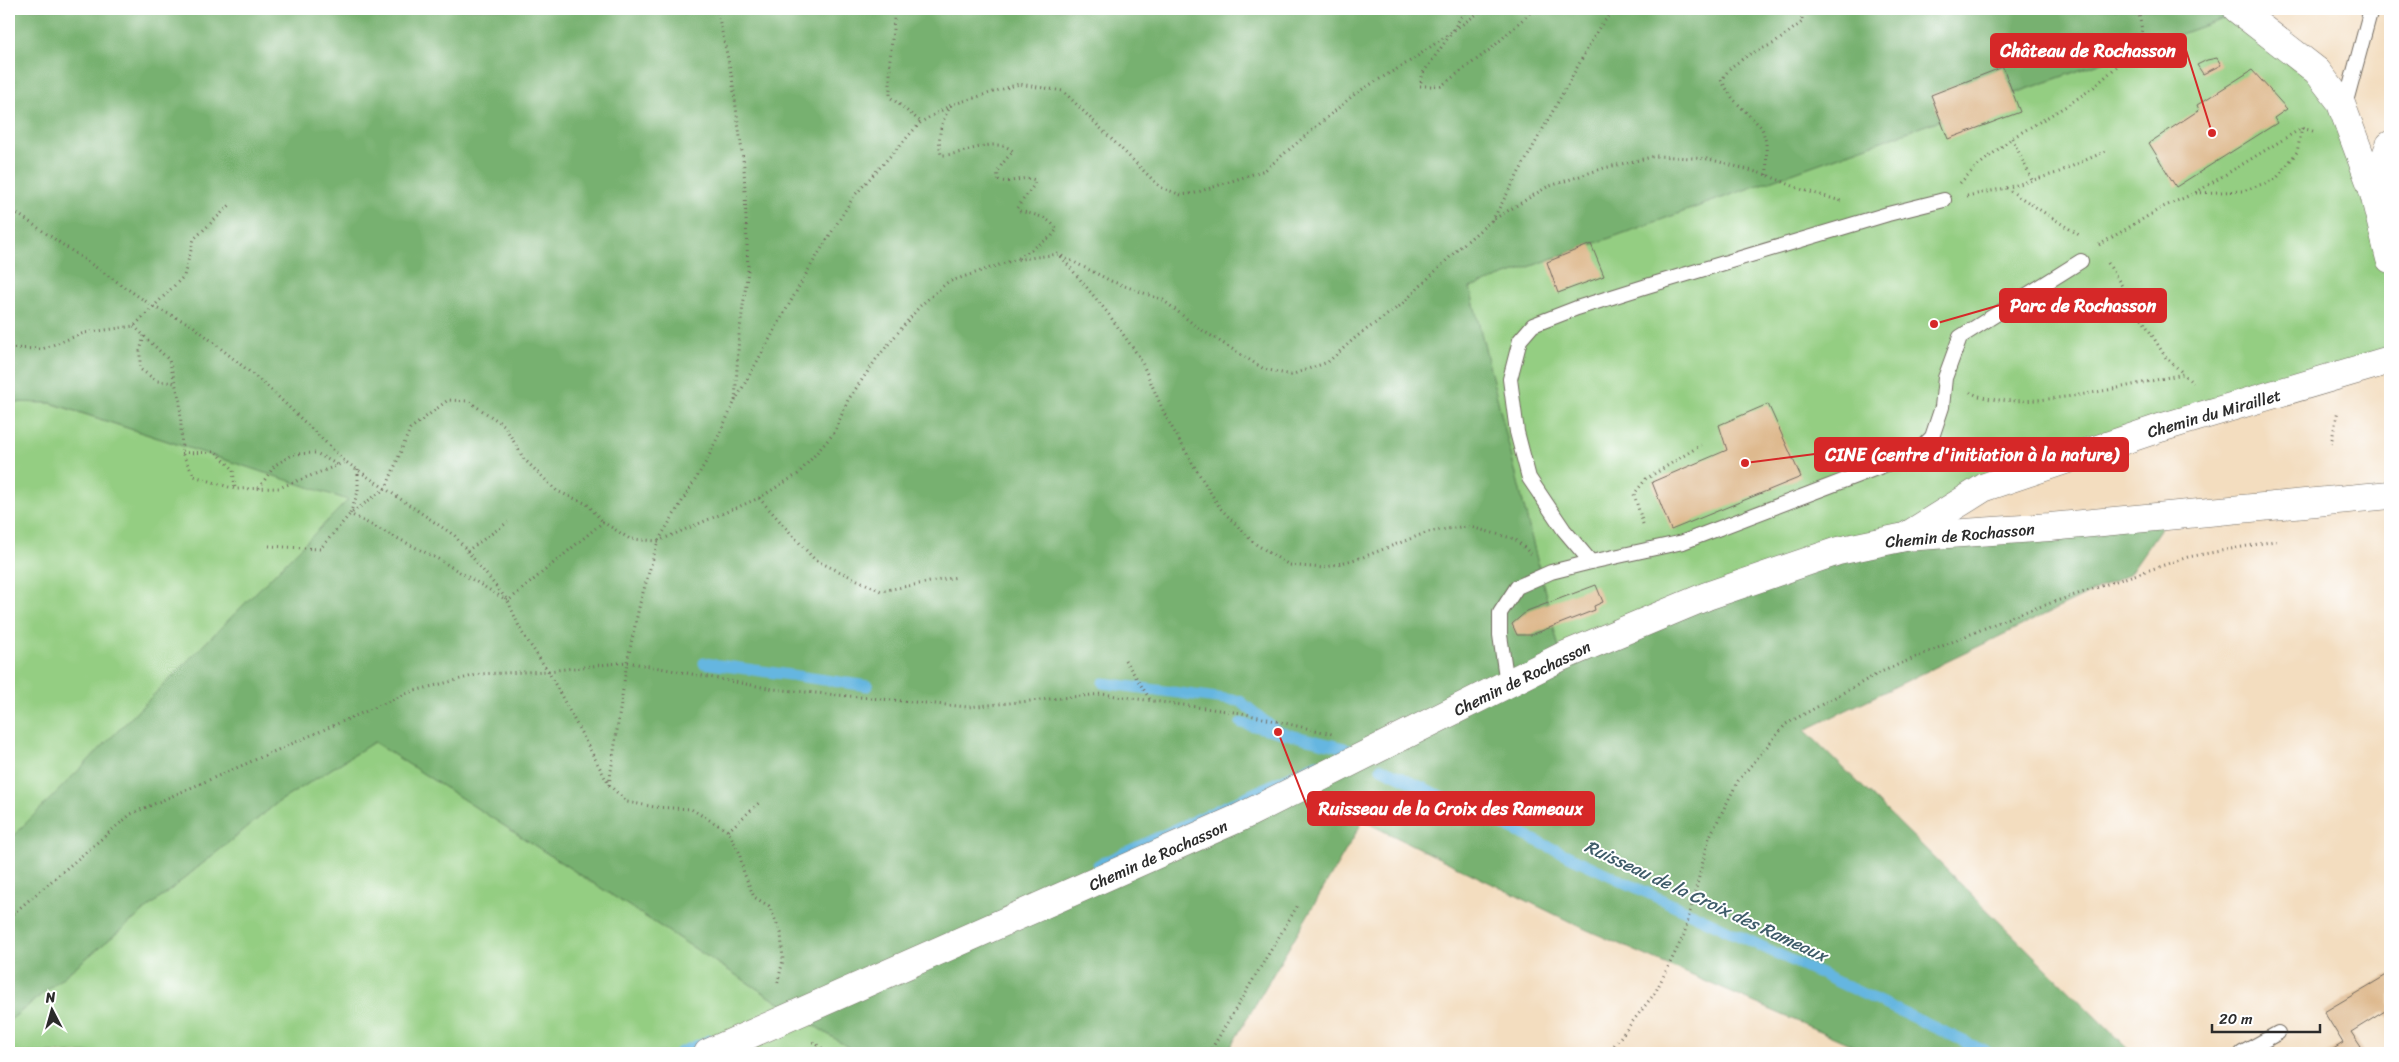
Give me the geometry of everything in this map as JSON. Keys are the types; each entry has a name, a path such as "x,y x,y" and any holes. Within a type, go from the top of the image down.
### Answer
{"street":[{"path":"2237,9 2317,71 2340,101 2373,190 2390,259"},
{"path":"2373,190 2390,145"},
{"name":"Chemin du Miraillet","path":"1905,537 1985,487 2219,411 2390,360"},
{"name":"Chemin de Rochasson","path":"708,1053 1239,818 1561,657 1706,596 1838,551 1905,537 2050,526 2390,495"}],"lane":[{"path":"2344,110 2372,9"},
{"path":"1591,562 1564,530 1529,478 1517,432 1510,379 1520,340 1533,325 1577,308 1888,214 1944,200"},
{"path":"1507,684 1500,635 1500,613 1517,587 1551,572 1683,542 1916,453 1932,437 1942,407 1945,378 1960,337 2081,261"},
{"path":"2242,1053 2278,1033"}],"path":[{"path":"717,9 732,77 744,167 748,270 739,335 735,401"},
{"path":"895,9 890,59 890,97 921,122"},
{"path":"1466,9 1423,73 1420,86 1441,86 1492,48 1534,9"},
{"path":"609,785 627,662 640,603 658,541 706,462 735,401 810,267 854,196 921,122 952,105 1019,84 1063,91 1160,187 1181,195 1195,193 1265,170 1356,93 1412,60 1484,9"},
{"path":"1491,222 1600,26 1616,9"},
{"path":"1767,175 1766,142 1762,128 1732,98 1721,80 1731,67 1750,54 1775,43 1802,22 1802,9"},
{"path":"1944,200 1974,169 2012,138 2068,105 2094,87 2124,60 2138,45 2142,30 2138,9"},
{"path":"952,105 942,120 938,140 941,155 953,155 997,144 1006,146 1012,152 998,170 999,180 1005,183 1028,177 1034,180 1034,185 1017,208 1020,211 1040,215 1051,222 1057,229 1052,236 1014,260"},
{"path":"2081,261 2097,246 2162,207 2195,193 2302,128 2323,135"},
{"path":"2195,193 2243,192 2276,179 2297,152 2302,128"},
{"path":"2012,138 2032,180"},
{"path":"1944,200 2006,188 2057,173 2106,151"},
{"path":"269,546 320,548 350,514 386,488 410,429 448,400 468,401 504,424 524,459 557,491 587,504 603,522 630,539 658,541 759,498 798,474 834,433 848,400 877,358 920,306 948,282 1014,260 1059,254 1111,281 1163,300 1197,327 1264,369 1291,375 1328,362 1356,337 1401,305 1459,248 1491,222 1547,187 1604,168 1656,156 1709,159 1767,175 1800,189 1888,214"},
{"path":"2006,188 2097,246 2102,254"},
{"path":"9,348 42,349 84,333 134,326 184,276 194,239 231,204"},
{"path":"9,208 154,307 192,325 260,380 346,462 455,536 508,601 521,631 548,671 609,785 627,802 691,809 728,831 740,852 744,873 754,897 769,906 781,933 783,960 774,1011 787,1017"},
{"path":"1059,254 1107,312 1140,358 1166,416 1194,466 1220,508 1254,543 1289,565 1323,568 1363,558 1428,532 1467,526 1515,539 1551,572"},
{"path":"2107,262 2166,358 2219,411"},
{"path":"134,326 169,360 180,400 182,453 194,476 235,489 279,488 346,462"},
{"path":"144,336 140,352 140,369 157,381 175,383"},
{"path":"1945,378 1979,397 2012,402 2096,392 2183,374"},
{"path":"2331,444 2339,406"},
{"path":"1650,549 1634,494 1646,479 1701,445"},
{"path":"182,453 216,452 233,468 235,489"},
{"path":"258,489 275,465 294,454 316,453 338,465"},
{"path":"350,514 358,492 358,469"},
{"path":"759,498 814,560 881,591 957,577"},
{"path":"350,514 438,560 508,601"},
{"path":"467,550 508,522"},
{"path":"508,601 603,522"},
{"path":"1608,1053 1654,994 1684,935 1709,838 1738,781 1786,724 1881,672 2018,614 2188,557 2283,540"},
{"path":"1125,660 1151,701"},
{"path":"9,917 131,814 410,692 480,674 548,671 627,662 774,689 968,707 1102,694 1241,713 1335,735"},
{"path":"728,831 761,801"},
{"path":"1209,1053 1298,905"}],"green space":[{"path":"9,9 2247,9 1470,288 1561,657 1838,551 2170,515 2129,574 1805,730 2132,1053 1870,1053 1587,930 1363,821 1227,1053 857,1053 374,742 277,803 9,1021 9,840 348,500 51,403 9,402"},
{"path":"2248,10 2317,71 2390,259 2390,360 1985,487 1905,537 1561,657 1470,288"},
{"path":"9,402 50,403 349,500 9,840"},
{"path":"374,742 857,1053 9,1053 9,1021 277,803"}],"building":[{"path":"2217,58 2221,65 2203,74 2197,65"},
{"path":"2003,67 2020,112 1948,139 1931,95"},
{"path":"2252,70 2287,109 2274,118 2277,123 2176,187 2149,143 2199,110 2197,105"},
{"path":"1591,244 1604,276 1558,293 1547,262"},
{"path":"1768,404 1801,477 1671,530 1652,482 1727,450 1719,425"},
{"path":"1596,585 1603,602 1594,606 1595,610 1531,635 1517,635 1512,624 1527,611"},
{"path":"2390,973 2390,1020 2385,1011 2351,1032 2365,1053 2327,1053 2343,1043 2324,1012"}],"waterway":[{"path":"704,663 868,686"},
{"path":"1103,683 1240,701 1278,732"},
{"name":"Ruisseau de la Croix des Rameaux","path":"1241,723 1349,749"},
{"path":"1098,865 1317,764"},
{"name":"Ruisseau de la Croix des Rameaux","path":"1381,768 1989,1053"},
{"path":"679,1053 710,1040"}],"place":[{"name":"Château de Rochasson","path":"2212,133"},
{"name":"Parc de Rochasson","path":"1934,324"},
{"name":"CINE (centre d'initiation à la nature)","path":"1745,463"},
{"name":"Ruisseau de la Croix des Rameaux","path":"1278,732"}]}
